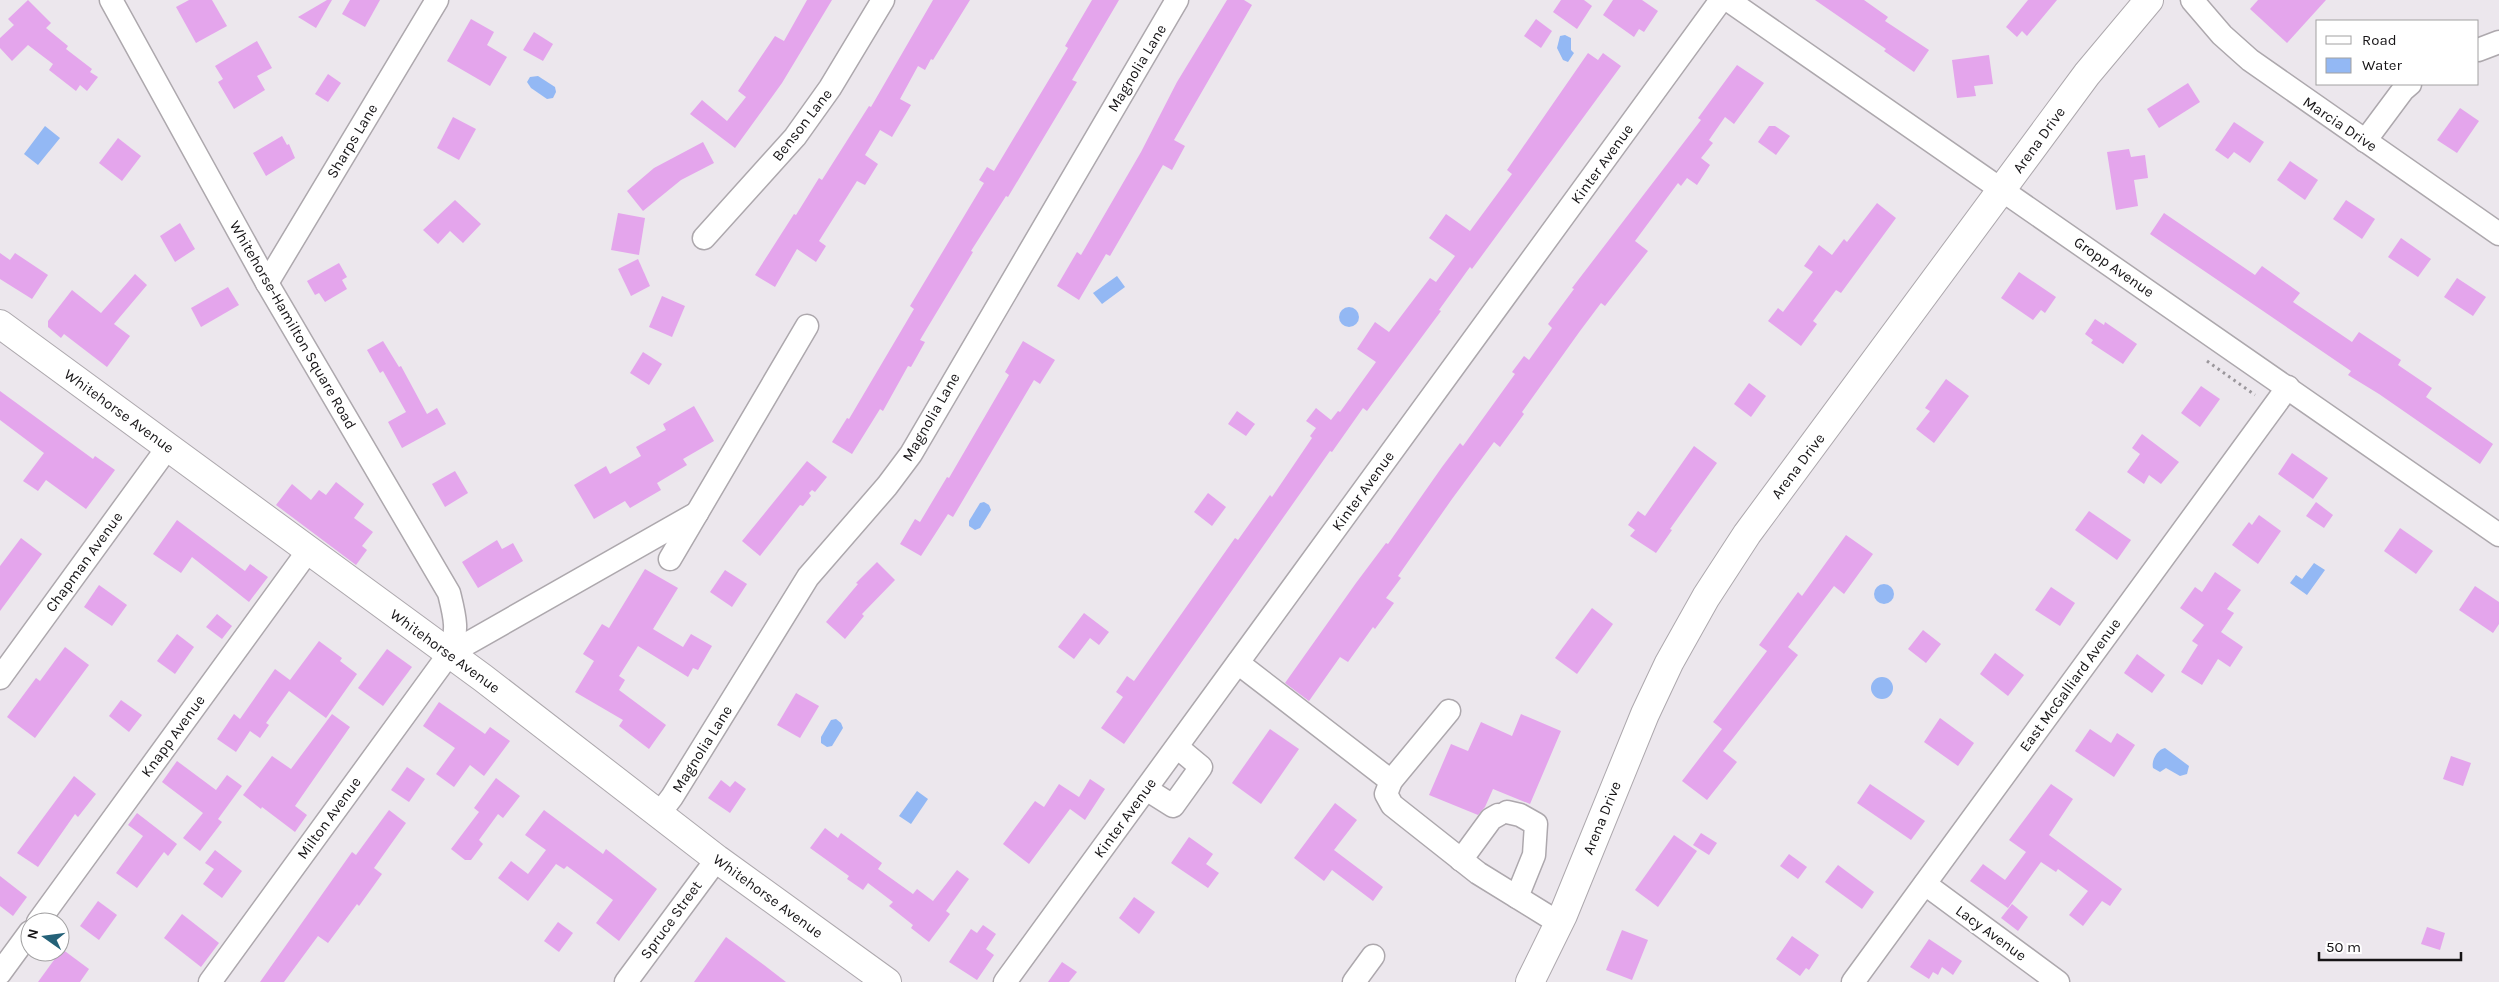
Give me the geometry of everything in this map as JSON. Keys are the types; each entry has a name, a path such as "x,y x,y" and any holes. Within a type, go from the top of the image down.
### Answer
{"main road":[{"name":"Arena Drive","path":"1530,982 1559,923 1645,714 1669,663 1706,597 1747,534 2087,74 2150,0"},
{"name":"Whitehorse Avenue","path":"0,325 449,654 717,859 888,982"}],"street":[{"name":"Whitehorse-Hamilton Square Road","path":"111,0 267,282 449,594 455,616 456,638 449,654"},
{"name":"Sharps Lane","path":"267,282 437,0"},
{"name":"Benson Lane","path":"704,238 795,137 830,88 883,0"},
{"name":"Magnolia Lane","path":"659,814 672,797 808,577 887,486 911,454 1177,0"},
{"name":"Kinter Avenue","path":"1005,982 1721,0"},
{"name":"Gropp Avenue","path":"1728,0 2499,535"},
{"name":"Marcia Drive","path":"2192,0 2222,35 2250,60 2499,234"},
{"path":"2479,50 2499,42"},
{"path":"2365,141 2403,90 2409,85"},
{"path":"670,558 808,326"},
{"name":"East McGalliard Avenue","path":"1853,982 2288,387"},
{"name":"Chapman Avenue","path":"0,678 168,447"},
{"path":"449,654 697,513"},
{"name":"Knapp Avenue","path":"45,912 308,551"},
{"name":"Milton Avenue","path":"210,982 449,654"},
{"path":"1238,663 1391,781"},
{"path":"1449,711 1391,781 1386,794 1392,805 1461,860 1559,923"},
{"path":"1146,789 1173,806 1201,767 1177,748"},
{"path":"1461,860 1490,820 1502,813 1520,815 1536,824 1534,855 1517,897"},
{"name":"Spruce Street","path":"626,982 717,859"},
{"name":"Lacy Avenue","path":"1925,884 2058,982"},
{"path":"0,973 20,946"},
{"path":"1354,982 1373,956"}],"path":[{"path":"2207,361 2256,395"}],"water":[{"path":"1565,35 1571,38 1571,50 1574,53 1568,62 1563,60 1557,48 1560,36"},
{"path":"538,76 555,87 556,92 553,98 547,99 531,88 527,82 530,77"},
{"path":"45,126 60,138 38,165 24,154"},
{"path":"1117,276 1125,287 1102,304 1093,293"},
{"path":"1349,307 1356,310 1359,317 1356,324 1349,327 1342,324 1339,317 1342,310"},
{"path":"984,502 989,505 991,510 980,528 975,530 969,526 969,521 980,503"},
{"path":"2314,563 2325,570 2307,595 2290,583 2296,575 2302,579"},
{"path":"1880,584 1888,584 1894,590 1894,598 1888,604 1880,604 1874,598 1874,590"},
{"path":"1882,677 1890,680 1893,688 1890,696 1882,699 1874,696 1871,688 1874,680"},
{"path":"836,719 843,728 832,746 827,747 821,743 821,737 831,720"},
{"path":"2165,748 2189,766 2187,774 2180,776 2166,768 2160,772 2153,768 2156,755"},
{"path":"917,791 928,799 911,824 899,816"}],"building":[{"path":"28,0 51,23 46,28 68,46 66,49 92,69 90,72 98,77 87,91 80,85 76,91 49,70 53,64 28,45 12,61 0,48 0,38 14,25 8,19"},
{"path":"189,0 212,0 227,26 196,43 176,7"},
{"path":"327,0 332,0 316,28 298,17"},
{"path":"350,0 380,0 365,27 342,14"},
{"path":"807,0 832,0 782,83 735,148 690,114 702,100 727,121 746,97 738,91 775,36 784,41"},
{"path":"933,0 970,0 933,60 931,59 925,70 918,66 900,99 911,105 892,137 880,130 865,155 878,164 865,185 857,181 819,241 826,246 816,262 797,249 775,287 755,275 794,214 796,215 819,178 822,180 869,106 871,107"},
{"path":"1092,0 1119,0 1072,80 1077,82 1008,197 1006,196 971,251 973,252 920,340 925,342 911,367 908,366 883,411 880,409 852,454 832,442 847,418 849,419 914,309 910,306 984,183 979,180 987,167 994,171 1068,48 1065,46"},
{"path":"1227,0 1244,0 1252,5 1174,140 1185,146 1172,170 1163,165 1110,256 1106,254 1079,300 1057,286 1077,252 1081,255 1141,152 1177,82"},
{"path":"1561,0 1584,0 1592,6 1577,29 1553,12"},
{"path":"1613,0 1642,0 1658,11 1644,32 1639,29 1634,37 1603,15"},
{"path":"1815,0 1864,0 1888,17 1885,21 1929,50 1914,72 1884,51 1886,49"},
{"path":"2028,0 2057,0 2027,36 2022,31 2017,37 2006,27"},
{"path":"2258,0 2326,0 2287,43 2250,9"},
{"path":"471,19 494,32 487,45 507,57 490,86 447,61"},
{"path":"1536,19 1552,31 1541,48 1524,36"},
{"path":"534,32 553,44 543,61 523,50"},
{"path":"257,41 272,68 257,76 265,90 234,109 218,82 223,79 215,66"},
{"path":"1588,53 1598,60 1603,53 1621,66 1472,269 1470,267 1439,310 1441,311 1367,411 1363,408 1332,452 1330,451 1124,744 1101,728 1123,697 1116,692 1127,676 1134,681 1235,538 1238,540 1270,495 1272,497 1312,438 1310,436 1316,428 1306,421 1316,408 1331,420 1338,411 1340,412 1376,362 1357,349 1375,322 1389,332 1430,278 1436,282 1455,256 1429,238 1446,214 1470,231 1512,174 1507,170"},
{"path":"1989,55 1993,84 1974,86 1976,96 1957,98 1952,60"},
{"path":"1737,65 1764,83 1734,124 1725,117 1709,140 1713,143 1701,158 1710,165 1697,185 1687,178 1681,186 1678,183 1635,241 1648,251 1605,306 1601,303 1522,412 1524,414 1500,447 1494,442 1452,499 1398,576 1401,578 1386,598 1394,603 1375,629 1373,627 1348,662 1340,657 1309,701 1285,683 1356,583 1386,543 1388,544 1460,443 1463,446 1515,374 1512,372 1524,356 1529,360 1552,328 1548,324 1574,289 1572,288 1701,120 1698,118"},
{"path":"328,74 341,83 328,102 315,94"},
{"path":"2188,83 2200,102 2159,128 2147,109"},
{"path":"2460,108 2479,121 2457,153 2437,140"},
{"path":"453,117 476,129 459,160 437,148"},
{"path":"2234,122 2264,142 2250,163 2234,152 2228,159 2215,150"},
{"path":"1769,126 1775,126 1790,136 1776,155 1758,142"},
{"path":"282,136 287,145 289,144 295,158 266,176 253,153"},
{"path":"118,138 141,156 122,181 99,163"},
{"path":"703,142 714,163 681,180 643,211 627,191 654,168"},
{"path":"2129,149 2131,157 2145,155 2148,178 2134,180 2138,206 2116,210 2107,152"},
{"path":"2290,161 2318,180 2305,200 2277,180"},
{"path":"455,200 481,224 463,243 450,231 438,244 423,230"},
{"path":"2346,200 2375,219 2362,239 2333,219"},
{"path":"1877,203 1896,218 1841,293 1836,290 1813,321 1817,324 1801,346 1768,321 1778,308 1783,312 1813,272 1804,266 1819,245 1832,255 1844,239 1847,242"},
{"path":"618,213 645,218 639,255 611,250"},
{"path":"2164,213 2255,275 2262,266 2300,293 2293,302 2352,342 2359,332 2401,360 2398,365 2432,388 2426,397 2493,444 2480,464 2379,394 2348,375 2351,371 2150,234"},
{"path":"180,223 195,249 175,262 160,236"},
{"path":"2401,238 2431,259 2418,277 2388,257"},
{"path":"0,253 10,260 15,253 48,275 32,299 0,279"},
{"path":"638,259 650,286 631,296 618,269"},
{"path":"339,263 347,277 342,280 347,289 325,302 319,293 315,295 307,281"},
{"path":"2019,272 2056,297 2045,313 2041,310 2033,320 2001,298"},
{"path":"135,274 147,285 114,324 130,336 107,367 64,334 61,338 48,327 48,321 72,290 101,313"},
{"path":"2457,278 2486,297 2473,316 2444,297"},
{"path":"228,287 239,305 201,327 191,308"},
{"path":"662,296 685,306 672,337 649,327"},
{"path":"2095,319 2104,325 2105,322 2137,344 2123,364 2091,343 2093,340 2085,334"},
{"path":"383,341 399,367 401,366 427,414 437,408 446,424 402,448 388,422 406,412 383,371 380,373 367,350"},
{"path":"1023,341 1055,360 1040,384 1034,380 953,517 948,514 921,556 900,544 915,519 920,522 947,477 949,478 1009,375 1005,372"},
{"path":"643,352 662,364 649,385 630,373"},
{"path":"1946,379 1969,396 1934,443 1916,429 1930,411 1925,408"},
{"path":"1749,383 1766,396 1751,417 1734,404"},
{"path":"2201,386 2220,399 2200,427 2181,413"},
{"path":"0,391 93,459 95,456 115,470 86,509 46,480 38,491 23,481 44,453 0,420"},
{"path":"694,406 714,441 683,459 687,465 657,483 661,490 630,508 625,501 594,519 574,485 606,466 610,474 641,456 636,447 666,430 663,424"},
{"path":"1237,411 1255,424 1246,436 1228,424"},
{"path":"2142,434 2179,462 2161,484 2149,475 2144,484 2127,472 2140,454 2132,448"},
{"path":"1694,446 1717,463 1670,529 1672,530 1656,553 1630,536 1635,530 1628,525 1638,511 1645,516"},
{"path":"2292,453 2328,478 2313,499 2278,474"},
{"path":"807,461 827,477 815,492 812,490 809,493 811,496 803,506 800,505 760,556 742,541"},
{"path":"455,471 468,493 445,507 432,484"},
{"path":"336,482 364,504 354,518 373,532 362,546 367,550 356,565 276,505 292,484 311,500 319,490 326,495"},
{"path":"1208,493 1226,507 1212,526 1194,512"},
{"path":"2316,502 2333,515 2324,528 2306,516"},
{"path":"2089,511 2131,540 2117,560 2075,530"},
{"path":"2259,515 2281,531 2258,564 2232,545 2249,522 2252,525"},
{"path":"177,520 245,571 250,564 268,577 249,602 192,557 181,573 153,554"},
{"path":"2400,528 2433,551 2416,574 2384,551"},
{"path":"1846,535 1873,554 1844,594 1834,586 1788,647 1798,655 1723,751 1737,762 1707,800 1682,781 1722,729 1713,722 1767,651 1759,645 1798,592 1802,596"},
{"path":"21,538 42,554 0,611 0,566"},
{"path":"497,540 502,549 513,543 523,561 478,588 462,562"},
{"path":"877,562 895,580 862,614 864,616 845,639 826,622 858,584 856,583"},
{"path":"645,569 678,588 653,629 683,647 691,634 712,646 698,670 693,668 688,677 638,646 619,676 625,680 619,690 666,725 649,749 619,726 623,720 575,692 594,661 583,654 602,624 609,628"},
{"path":"725,570 747,584 732,607 710,592"},
{"path":"2215,572 2241,590 2227,609 2234,613 2221,632 2243,647 2230,667 2218,659 2202,685 2181,672 2198,645 2192,641 2204,625 2180,608 2195,587 2202,592"},
{"path":"99,585 127,605 112,626 84,607"},
{"path":"2475,586 2499,602 2499,624 2493,633 2459,610"},
{"path":"2051,587 2075,603 2060,626 2035,610"},
{"path":"1592,608 1613,624 1577,674 1555,658"},
{"path":"1084,613 1109,632 1099,645 1090,638 1074,659 1058,647"},
{"path":"217,614 232,626 222,639 206,627"},
{"path":"1923,630 1941,644 1926,663 1908,649"},
{"path":"177,634 194,647 175,674 157,661"},
{"path":"319,641 342,658 340,661 357,674 326,718 289,691 266,723 269,725 260,738 250,731 236,752 217,739 234,714 240,719 275,669 290,680"},
{"path":"65,647 89,665 35,738 7,717 36,678 40,681"},
{"path":"387,649 412,667 383,706 358,688"},
{"path":"1995,653 2024,675 2008,696 1980,674"},
{"path":"2137,654 2165,675 2152,693 2124,673"},
{"path":"796,693 819,706 800,738 777,725"},
{"path":"121,700 142,715 129,732 109,716"},
{"path":"439,702 485,734 490,727 510,741 484,776 470,765 454,787 436,774 455,748 423,726"},
{"path":"332,714 350,727 295,806 307,815 295,832 243,795 272,756 291,769"},
{"path":"1521,714 1561,731 1530,804 1493,789 1485,807 1478,815 1429,795 1451,744 1468,751 1481,722 1512,736"},
{"path":"1940,718 1974,743 1958,766 1924,742"},
{"path":"1270,729 1299,749 1261,804 1232,783"},
{"path":"2090,729 2111,743 2117,733 2135,745 2114,777 2075,751"},
{"path":"2451,756 2471,763 2463,786 2443,779"},
{"path":"177,761 216,790 227,775 242,786 218,819 222,822 200,851 183,838 203,813 162,782"},
{"path":"407,767 425,779 409,802 391,790"},
{"path":"74,776 96,794 78,817 75,814 38,867 17,853"},
{"path":"496,778 520,796 503,818 498,814 479,840 483,844 471,860 465,860 451,849 479,812 474,808"},
{"path":"1090,779 1105,789 1085,820 1070,809 1029,864 1003,844 1035,801 1044,807 1059,784 1079,797"},
{"path":"721,780 730,787 735,781 746,789 730,813 708,798"},
{"path":"1870,784 1925,821 1911,840 1857,803"},
{"path":"2051,784 2073,799 2049,835 2122,889 2110,906 2102,901 2083,926 2069,915 2088,891 2058,869 2056,872 2041,862 2008,908 1970,881 1983,864 2005,880 2026,852 2009,840"},
{"path":"1335,803 1357,820 1334,850 1383,887 1373,901 1332,870 1324,881 1294,858"},
{"path":"389,810 406,823 374,868 382,874 359,906 357,904 328,943 318,936 284,982 260,982 352,852 356,855"},
{"path":"544,810 603,854 606,849 657,889 619,941 596,923 613,900 567,866 564,869 556,864 528,901 498,878 511,861 528,874 546,850 525,835"},
{"path":"137,813 177,844 168,856 164,852 137,888 116,873 143,836 128,825"},
{"path":"825,828 838,838 841,833 882,863 878,869 913,894 917,889 933,901 957,870 969,879 946,911 950,914 929,942 911,928 913,925 889,906 893,902 868,883 863,890 847,879 849,876 810,848"},
{"path":"1701,833 1717,843 1709,855 1693,845"},
{"path":"1674,835 1697,851 1658,907 1635,890"},
{"path":"1189,837 1213,854 1206,864 1219,873 1208,888 1171,863"},
{"path":"215,850 242,871 222,898 203,884 214,869 205,863"},
{"path":"1789,854 1807,867 1798,879 1780,866"},
{"path":"1838,865 1874,892 1862,909 1825,882"},
{"path":"0,876 27,897 13,916 0,906"},
{"path":"1134,897 1155,912 1139,934 1119,918"},
{"path":"98,901 117,915 99,940 80,926"},
{"path":"2012,904 2028,917 2018,931 2001,918"},
{"path":"182,914 219,943 201,967 164,938"},
{"path":"558,922 573,933 559,952 544,941"},
{"path":"983,925 996,934 986,949 994,955 977,980 949,962 971,929 977,933"},
{"path":"2427,927 2445,933 2440,950 2421,944"},
{"path":"1622,930 1648,940 1632,980 1606,970"},
{"path":"1792,936 1819,955 1809,970 1806,968 1800,976 1776,959"},
{"path":"726,937 764,965 786,982 694,982"},
{"path":"1929,939 1962,961 1953,975 1942,967 1938,975 1933,972 1929,979 1910,967"},
{"path":"70,955 89,969 80,982 38,982 53,962 70,962"},
{"path":"1062,962 1077,972 1069,982 1048,982"}]}
